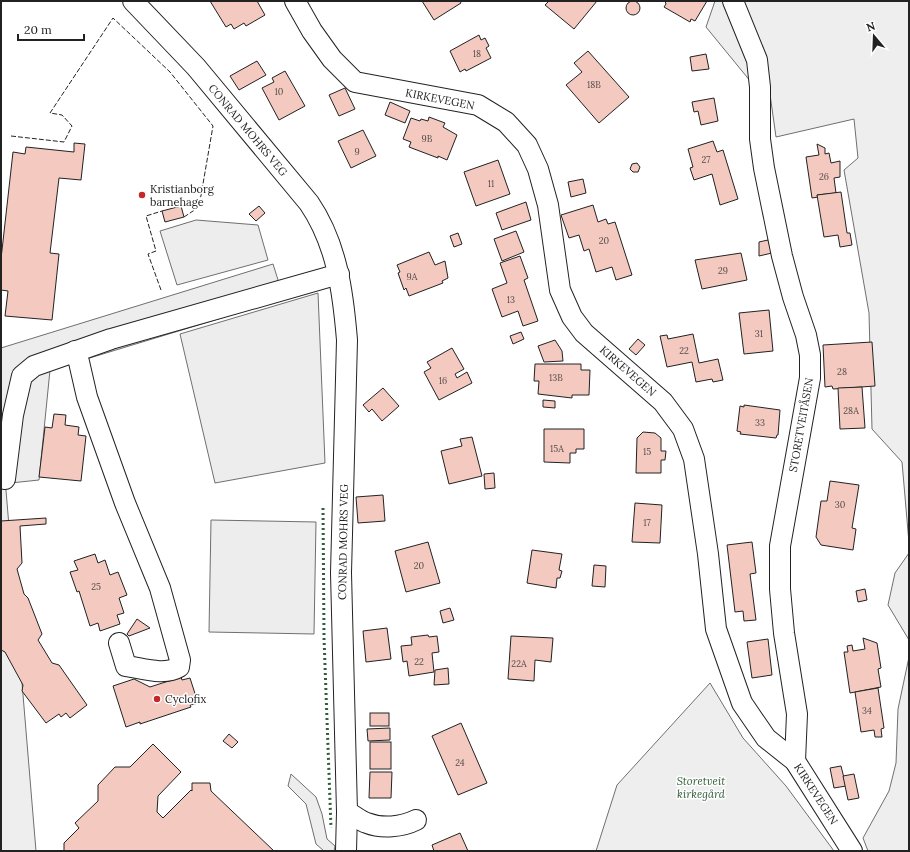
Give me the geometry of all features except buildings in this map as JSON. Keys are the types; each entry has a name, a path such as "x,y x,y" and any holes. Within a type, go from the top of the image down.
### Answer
{"street":[{"name":"CONRAD MOHRS VEG","path":"133,1 196,67 309,203 327,234 339,274 345,309 347,340 341,573 347,812 346,851"},
{"name":"KIRKEVEGEN","path":"295,1 312,31 332,59 355,82 478,105 506,122 527,145 538,169 548,205 560,290 572,317 584,333 663,402 682,429 694,459 708,554 716,629 742,703 766,738 795,761 852,851"},
{"name":"STORETVEITÅSEN","path":"733,1 757,60 760,87 760,139 764,168 792,297 806,335 810,355 810,378 780,546 780,589 784,633 796,714 795,761"},
{"path":"5,479 13,415 22,376 34,366 111,338 339,274"},
{"path":"75,351 90,404 125,503 160,588 180,660 179,668 164,671 126,666 119,643"},
{"path":"347,812 366,823 385,827 407,824 416,820"}],"green space":[{"path":"715,1 909,1 909,543 902,462 872,429 869,313 844,170 858,158 854,119 776,137 767,73 751,82 706,27"},
{"path":"1,430 36,851 1,851"},
{"path":"909,553 909,640 888,605 895,573"},
{"path":"909,657 909,851 868,851 863,838 889,791 896,763 898,709"},
{"name":"Storetveit kirkegård","path":"710,683 743,738 786,786 834,851 596,851 617,785"}],"shaded area":[{"path":"196,220 258,225 268,260 177,285 160,231"},
{"path":"273,264 284,299 50,370 39,480 1,484 1,348"},
{"path":"318,293 325,463 215,483 180,334"},
{"path":"211,520 316,522 314,634 209,632"},
{"path":"291,774 316,797 322,814 327,839 335,846 334,851 324,851 316,844 306,804 288,786"}],"hedge":[{"path":"323,508 324,638 331,828"}],"fence":[{"path":"11,136 64,142 72,126 62,115 50,113 113,18 170,72 213,126 199,207 184,217"},
{"path":"161,290 148,254 156,251 146,216 162,211"}],"place":[{"name":"Kristianborg barnehage","path":"142,195"},
{"name":"Cyclofix","path":"157,699"}]}
